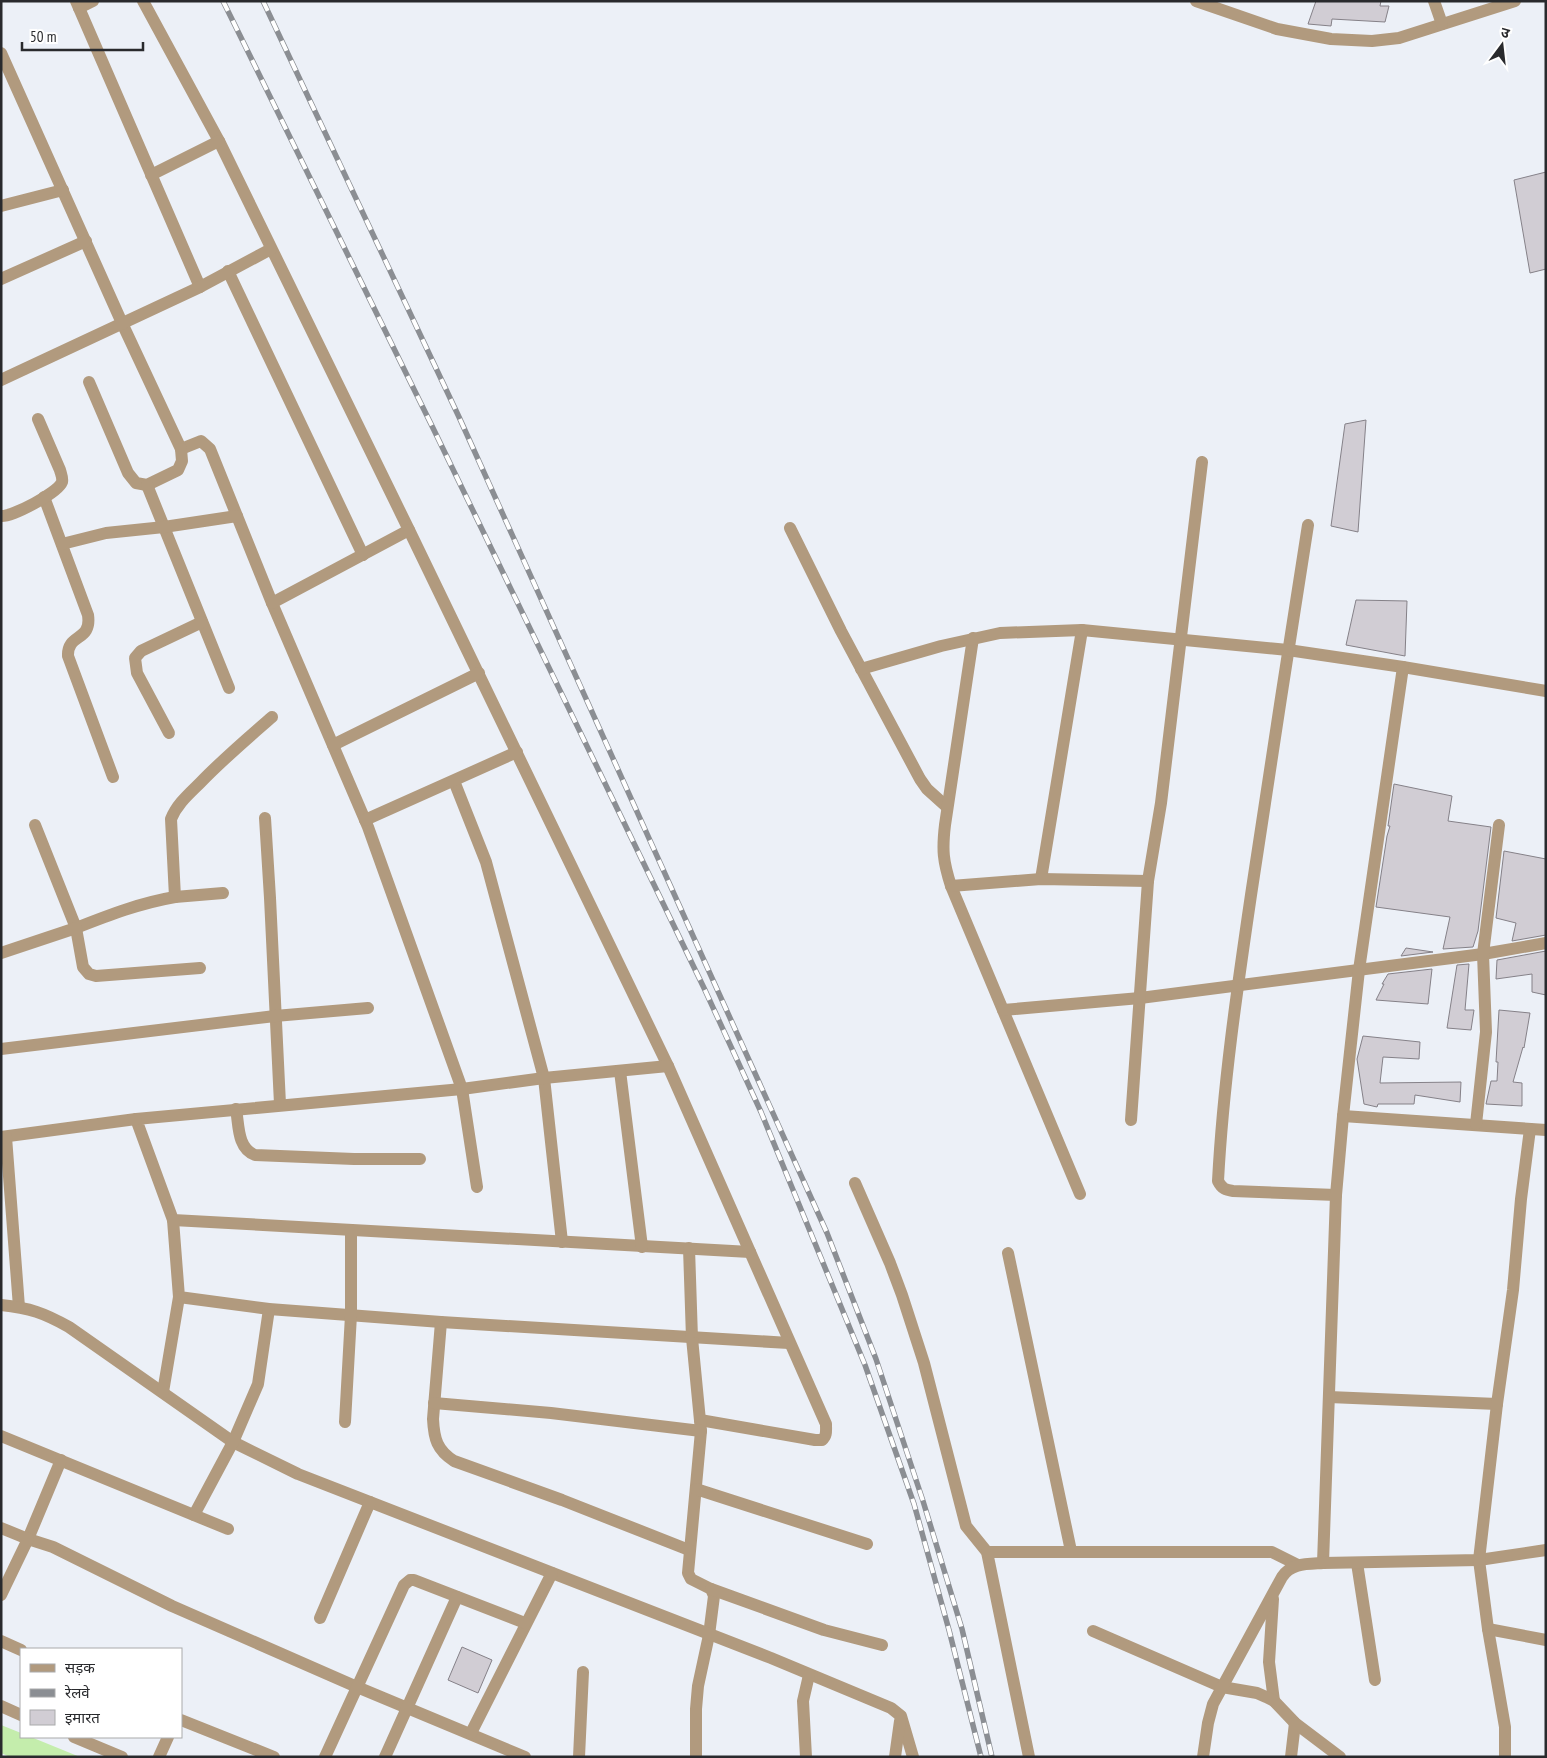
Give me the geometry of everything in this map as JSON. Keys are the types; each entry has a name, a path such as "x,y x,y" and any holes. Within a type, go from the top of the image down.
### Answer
{"street":[{"path":"94,1 78,5 200,287"},
{"path":"143,1 219,141 410,530 668,1066 826,1424 825,1438 816,1440 700,1425 434,1403"},
{"path":"1196,1 1277,29 1331,39 1372,41 1399,38 1515,1"},
{"path":"1434,1 1442,24"},
{"path":"1,53 122,323 182,448 182,461 178,470 147,485 136,483 128,473 89,382"},
{"path":"151,175 219,141"},
{"path":"1,206 63,190"},
{"path":"1,278 86,242"},
{"path":"1,380 200,287 271,249"},
{"path":"228,271 363,554"},
{"path":"1,516 12,515 44,497 61,484 62,479 38,419"},
{"path":"182,448 198,441 205,443 210,449 272,603 365,820 462,1089 477,1187"},
{"path":"1131,1120 1148,881 1161,803 1179,640 1202,462"},
{"path":"147,485 229,688"},
{"path":"44,497 88,615 89,623 87,630 71,643 68,649 68,656 113,777"},
{"path":"62,544 106,533 164,527 237,516"},
{"path":"1308,525 1238,985 1220,1140 1218,1181 1220,1186 1226,1190 1234,1191 1336,1195"},
{"path":"790,528 861,669 920,779 948,807"},
{"path":"272,603 410,530"},
{"path":"169,733 137,673 135,658 141,651 202,622"},
{"path":"1041,879 1082,630"},
{"path":"861,669 973,638 1018,631 1082,630 1288,650 1403,667 1546,692"},
{"path":"973,638 948,807 943,855 951,886 1080,1194"},
{"path":"1323,1563 1336,1195 1343,1116 1359,970 1403,667"},
{"path":"333,745 479,673"},
{"path":"175,897 171,830 171,819 174,810 220,762 272,717"},
{"path":"365,820 517,752"},
{"path":"454,780 486,862 544,1078 562,1242"},
{"path":"265,818 280,1104"},
{"path":"35,825 76,928 85,972 96,976 200,968"},
{"path":"1476,1124 1486,1032 1483,954 1500,825"},
{"path":"951,886 1041,879 1148,881"},
{"path":"1,953 150,901 223,893"},
{"path":"1003,1010 1140,998 1483,954 1546,943"},
{"path":"1,1049 275,1016 368,1008"},
{"path":"19,1307 7,1232 3,1137 136,1118 462,1089 544,1078 668,1066"},
{"path":"620,1071 642,1247"},
{"path":"236,1109 242,1143 245,1150 255,1155 354,1159 420,1158"},
{"path":"1343,1116 1546,1130"},
{"path":"136,1118 173,1220 179,1297 163,1392"},
{"path":"1506,1757 1505,1727 1488,1628 1479,1560 1497,1404 1513,1290 1521,1199 1530,1129"},
{"path":"855,1183 890,1263 924,1363 966,1526 988,1552 1029,1757"},
{"path":"173,1220 750,1252"},
{"path":"344,1422 351,1314 351,1230"},
{"path":"689,1248 692,1338 700,1425 696,1489 689,1550 689,1576 691,1579 711,1589 824,1630 882,1645"},
{"path":"1008,1253 1071,1551"},
{"path":"179,1297 269,1309 441,1322 789,1343"},
{"path":"1,1305 38,1312 69,1327 233,1442 298,1474 891,1708 901,1716 913,1757"},
{"path":"194,1515 233,1442 258,1384 269,1309"},
{"path":"441,1322 434,1403 434,1434 444,1454 454,1461 562,1500 689,1550"},
{"path":"1329,1397 1497,1404"},
{"path":"1,1436 228,1529"},
{"path":"1,1595 28,1539 61,1460"},
{"path":"696,1489 867,1544"},
{"path":"320,1618 370,1502"},
{"path":"1,1528 53,1548 172,1606 525,1757"},
{"path":"1203,1757 1211,1712 1222,1687 1285,1572 1298,1565 1479,1560 1546,1550"},
{"path":"988,1552 1272,1552 1298,1565"},
{"path":"1357,1563 1375,1680"},
{"path":"471,1733 525,1623 552,1573"},
{"path":"325,1757 404,1584 408,1581 414,1580 525,1623"},
{"path":"696,1757 698,1686 714,1596 711,1589"},
{"path":"1273,1594 1269,1662 1274,1701"},
{"path":"385,1757 457,1597"},
{"path":"1488,1628 1546,1640"},
{"path":"1094,1631 1222,1687 1257,1693 1274,1701 1295,1723 1340,1757"},
{"path":"1,1641 20,1650"},
{"path":"578,1757 583,1672"},
{"path":"806,1757 803,1701 809,1675"},
{"path":"1,1706 20,1715"},
{"path":"895,1757 901,1716"},
{"path":"182,1720 274,1757"},
{"path":"1291,1757 1295,1723"},
{"path":"76,1738 122,1757"},
{"path":"159,1757 168,1738"}],"green space":[{"path":"1,1725 20,1733 20,1738 33,1738 80,1757 10,1757 1,1753"}],"building":[{"path":"1316,1 1381,1 1380,6 1389,6 1385,22 1332,19 1331,26 1308,24"},
{"path":"1546,172 1546,269 1530,273 1514,180"},
{"path":"1366,420 1358,532 1331,526 1345,424"},
{"path":"1356,600 1407,601 1405,656 1346,645"},
{"path":"1394,784 1452,796 1448,821 1491,827 1478,931 1473,947 1443,949 1450,917 1376,907 1390,826 1388,826"},
{"path":"1504,851 1546,859 1546,935 1512,941 1516,923 1496,918"},
{"path":"1406,948 1433,952 1401,956"},
{"path":"1546,951 1546,995 1532,992 1532,974 1496,979 1497,960"},
{"path":"1469,964 1465,1010 1474,1010 1471,1030 1447,1028 1457,965"},
{"path":"1432,969 1428,1004 1376,1000 1388,974"},
{"path":"1499,1010 1530,1013 1524,1048 1513,1082 1522,1083 1522,1106 1486,1104 1491,1081 1497,1081 1498,1062 1496,1062"},
{"path":"1363,1036 1420,1042 1419,1059 1383,1057 1380,1083 1461,1082 1460,1102 1415,1095 1414,1104 1378,1104 1377,1107 1364,1104 1357,1059"},
{"path":"462,1647 492,1660 478,1693 448,1680"}],"railway":[{"path":"223,1 432,426 704,988 761,1112 865,1365 914,1504 949,1630 981,1757"},
{"path":"263,1 459,417 827,1233 876,1359 923,1501 962,1629 992,1757"}]}
